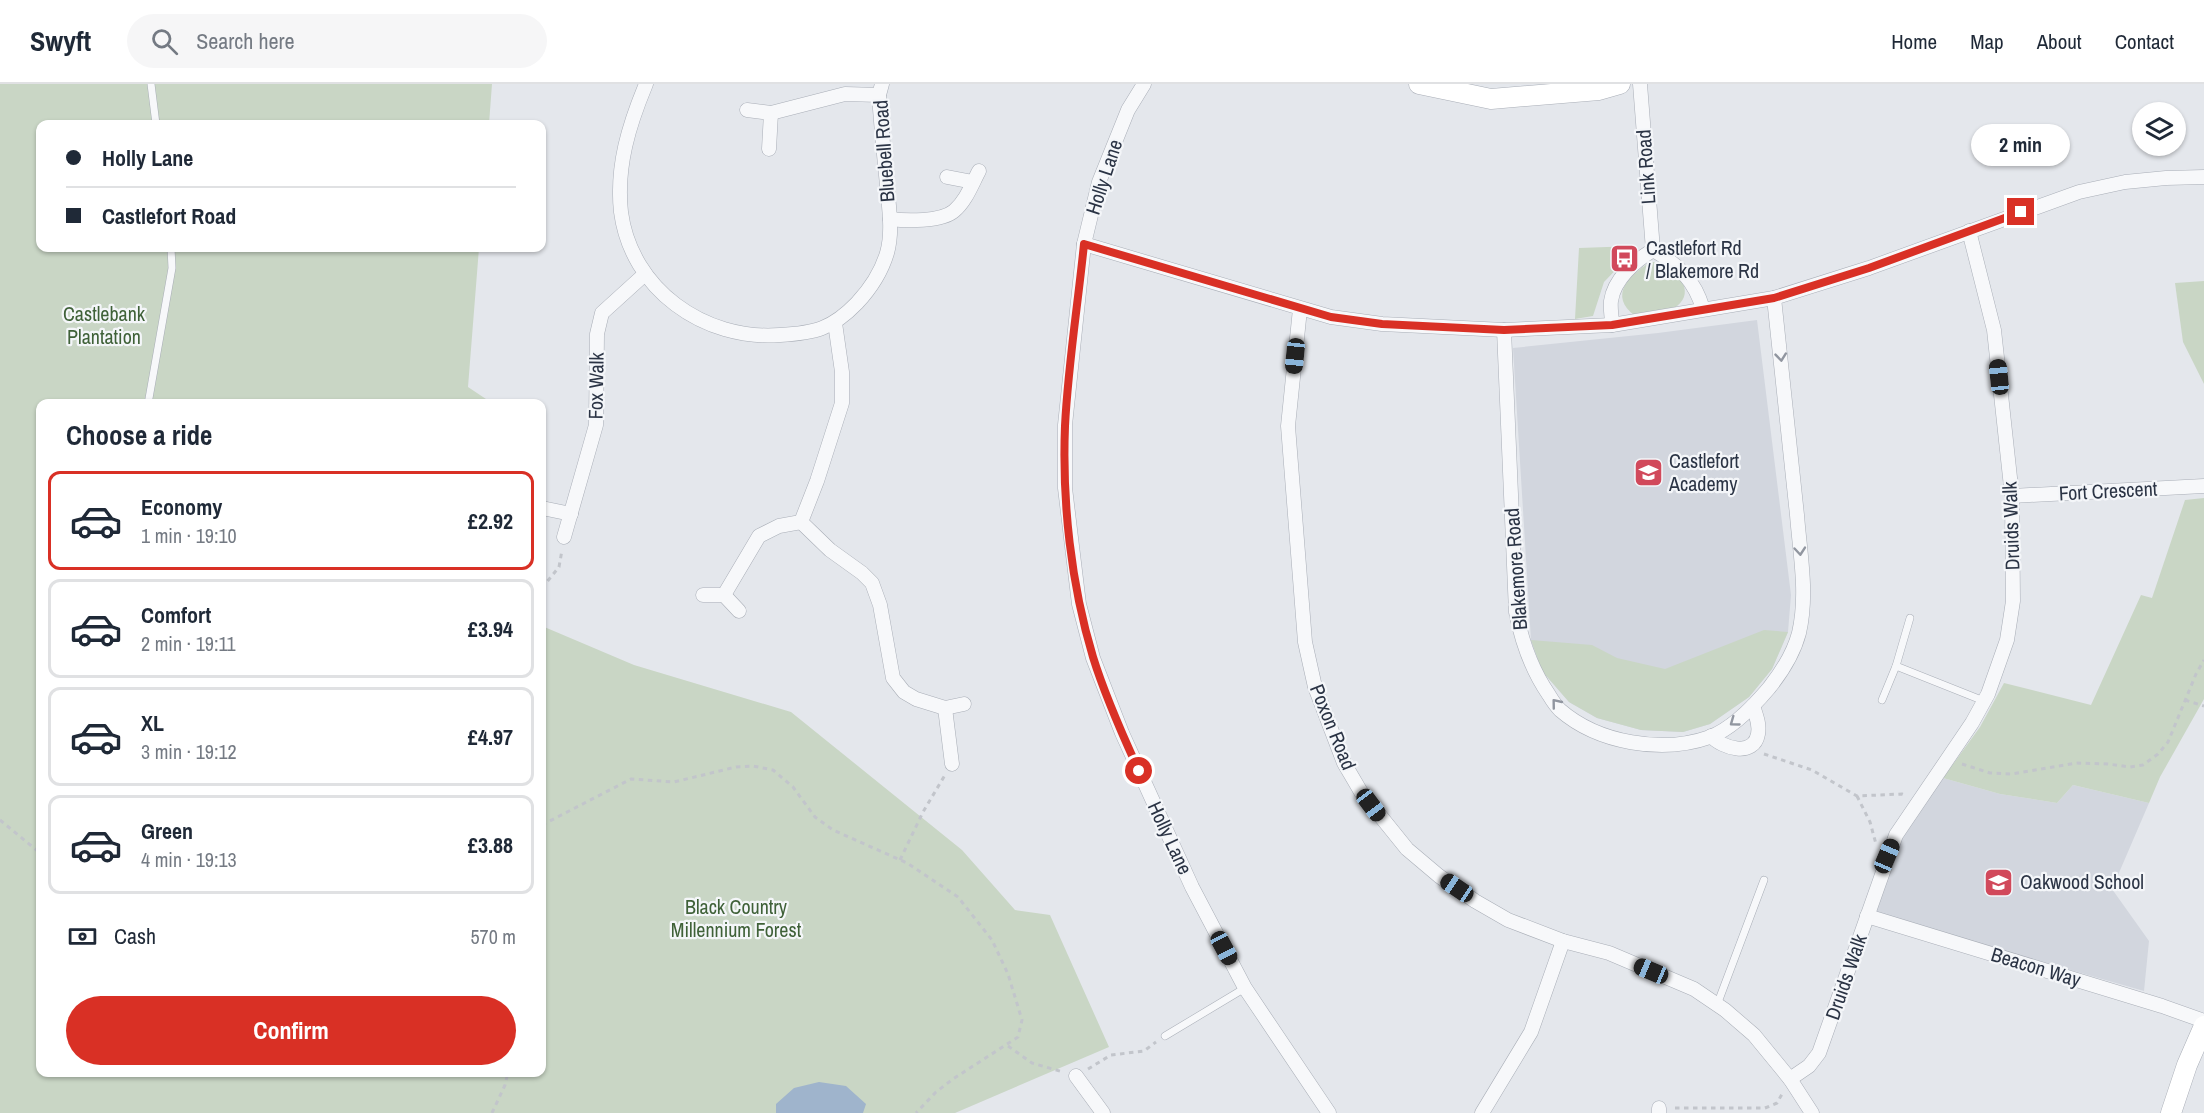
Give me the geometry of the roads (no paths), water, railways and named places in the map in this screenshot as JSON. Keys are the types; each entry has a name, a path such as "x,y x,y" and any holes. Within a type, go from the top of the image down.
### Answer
{"street":[{"name":"Bluebell Road","path":"646,84 628,131 620,186 625,233 645,274 674,304 693,318 715,327 762,337 815,331 836,323 863,297 876,280 887,253 890,238 880,89"},
{"name":"Holly Lane","path":"1144,84 1128,110 1099,182 1084,244 1065,425 1065,488 1079,604 1094,658 1122,733 1192,887 1245,988 1329,1113"},
{"path":"1419,84 1491,99 1599,90 1620,84"},
{"name":"Link Road","path":"1640,84 1653,250"},
{"path":"747,110 771,112 845,94 880,89"},
{"path":"769,149 771,112"},
{"name":"Bluebell Road","path":"890,219 906,221 932,219 953,213 964,199 976,176 947,177"},
{"path":"1084,244 1331,317 1382,324 1504,330 1612,325 1774,298 1869,268 2079,192 2126,182 2204,177"},
{"name":"Druids Walk","path":"1790,1079 1809,1066 1819,1053 1896,835 1984,700 2007,640 2013,601 2013,496 1994,330 1969,231"},
{"path":"1612,325 1611,303 1616,285 1637,260 1653,250 1666,257 1692,282 1703,309"},
{"name":"Fox Walk","path":"564,537 596,425 597,333 602,313 645,274"},
{"name":"Blakemore Road","path":"1504,330 1516,612 1521,640 1535,675 1559,709 1593,732 1641,744 1682,744 1711,736 1731,724 1753,706 1780,674 1799,634 1804,592 1774,298"},
{"name":"Poxon Road","path":"1300,309 1288,426 1305,642 1315,687 1344,764 1361,792 1407,849 1439,876 1508,920 1563,941 1609,953 1694,989 1717,1005 1754,1035 1790,1079 1812,1113"},
{"path":"801,522 817,482 842,404 842,372 836,323"},
{"name":"Fort Crescent","path":"2013,496 2204,486"},
{"path":"546,509 570,514"},
{"path":"724,595 759,536 779,526 801,522"},
{"path":"801,522 830,550 872,583 880,605 892,678 904,692 916,699 945,708 964,704"},
{"path":"703,595 724,595 739,611"},
{"path":"1711,736 1725,746 1739,749 1749,747 1758,736 1753,706"},
{"path":"945,708 952,764"},
{"name":"Beacon Way","path":"1867,916 2163,1006 2204,1021"},
{"path":"1482,1113 1532,1032 1563,941"},
{"path":"2171,1113 2187,1065 2204,1026"},
{"path":"1076,1076 1098,1111"}],"lane":[{"path":"151,84 156,120"},
{"path":"149,399 172,268 171,252"},
{"path":"1882,700 1896,666 1910,618"},
{"path":"1896,666 1984,700"},
{"path":"1717,1005 1764,880"},
{"path":"1165,1036 1245,988"}],"water":[{"path":"819,1082 846,1086 866,1104 863,1113 776,1113 776,1104 794,1088"}],"place":[{"name":"Castlefort Rd / Blakemore Rd","path":"1625,259"},
{"name":"Castlefort Academy","path":"1648,472"},
{"name":"Oakwood School","path":"1999,882"}],"park label":[{"name":"Castlebank Plantation","path":"104,326"},
{"name":"Black Country Millennium Forest","path":"736,918"}]}
